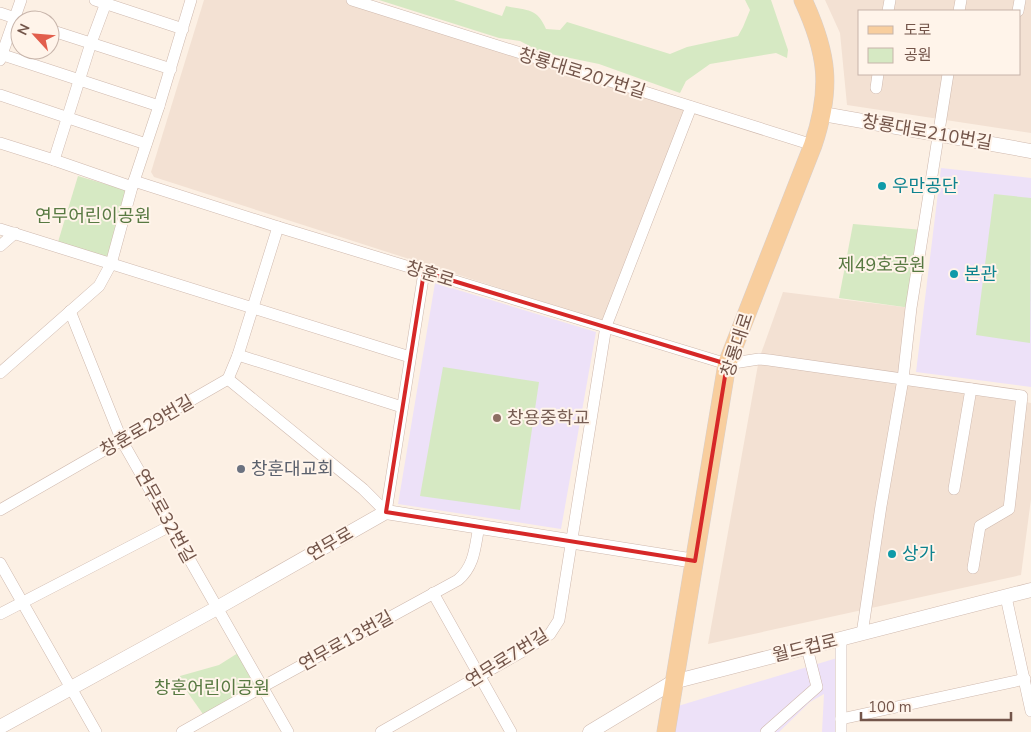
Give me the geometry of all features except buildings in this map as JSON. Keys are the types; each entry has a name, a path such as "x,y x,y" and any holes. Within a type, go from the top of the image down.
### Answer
{"main road":[{"name":"창룡대로","path":"666,732 727,364 813,145 823,114 826,90 824,62 818,38 803,0"}],"street":[{"path":"0,373 99,286 110,264 133,184 192,0"},
{"name":"창룡대로207번길","path":"352,0 813,145"},
{"path":"54,160 91,43 102,1 183,29"},
{"path":"60,33 170,69"},
{"path":"10,36 1,56 159,106"},
{"path":"876,88 878,75"},
{"path":"862,634 881,506 903,379 948,75"},
{"path":"0,95 146,144"},
{"name":"연무로7번길","path":"381,732 550,634 559,620 606,326 691,107"},
{"name":"창룡대로210번길","path":"823,114 1031,151"},
{"name":"창훈로","path":"0,143 727,364"},
{"path":"278,227 238,355 228,379 363,490 386,512 695,561"},
{"path":"0,228 410,357"},
{"path":"0,246 15,233"},
{"path":"386,512 424,272"},
{"name":"연무로32번길","path":"70,311 122,441 288,732"},
{"path":"238,355 402,406"},
{"path":"727,364 759,359 769,360 1022,396 1009,509 980,526 973,568"},
{"name":"창훈로29번길","path":"0,510 228,379"},
{"path":"954,489 972,389"},
{"name":"연무로","path":"0,727 217,608 386,512"},
{"path":"0,614 170,526"},
{"name":"연무로13번길","path":"182,732 458,580 466,573 472,562 479,526"},
{"path":"0,563 96,732"},
{"name":"월드컵로","path":"590,732 674,682 1031,590"},
{"path":"433,593 511,732"},
{"path":"1006,597 1031,711"},
{"path":"841,639 841,732"},
{"path":"766,732 817,687 807,648"},
{"path":"841,719 1025,679"}],"highlighted area":[{"path":"424,272 727,364 695,561 386,512"}],"shaded area":[{"path":"204,0 348,0 691,107 602,321 154,177 151,172"},
{"path":"825,0 1031,0 1031,133 847,105 840,33"},
{"path":"941,168 1031,178 1031,387 916,372"},
{"name":"창용중학교","path":"435,283 596,332 561,529 398,504"},
{"path":"783,292 911,308 903,379 1031,403 1031,499 1021,575 708,644 759,359"},
{"path":"837,658 836,732 822,732 824,694 810,702 779,732 672,732 678,706"}],"green space":[{"path":"379,0 454,0 502,16 506,6 535,13 546,29 560,30 567,22 670,54 687,47 738,36 750,10 745,0 771,0 788,50 787,58 776,53 710,64 686,81 680,93 599,64 541,52 520,41 499,38"},
{"name":"연무어린이공원","path":"78,176 129,191 107,258 58,242"},
{"path":"994,194 1031,198 1030,343 976,335"},
{"name":"제49호공원","path":"853,224 923,230 911,308 839,298"},
{"path":"443,367 539,382 520,510 420,496"},
{"name":"창훈어린이공원","path":"238,653 255,687 205,717 187,691 180,676 219,665"}],"place":[{"name":"우만공단","path":"882,186"},
{"name":"본관","path":"954,274"},
{"name":"창용중학교","path":"497,418"},
{"name":"창훈대교회","path":"241,469"},
{"name":"상가","path":"892,554"}]}
